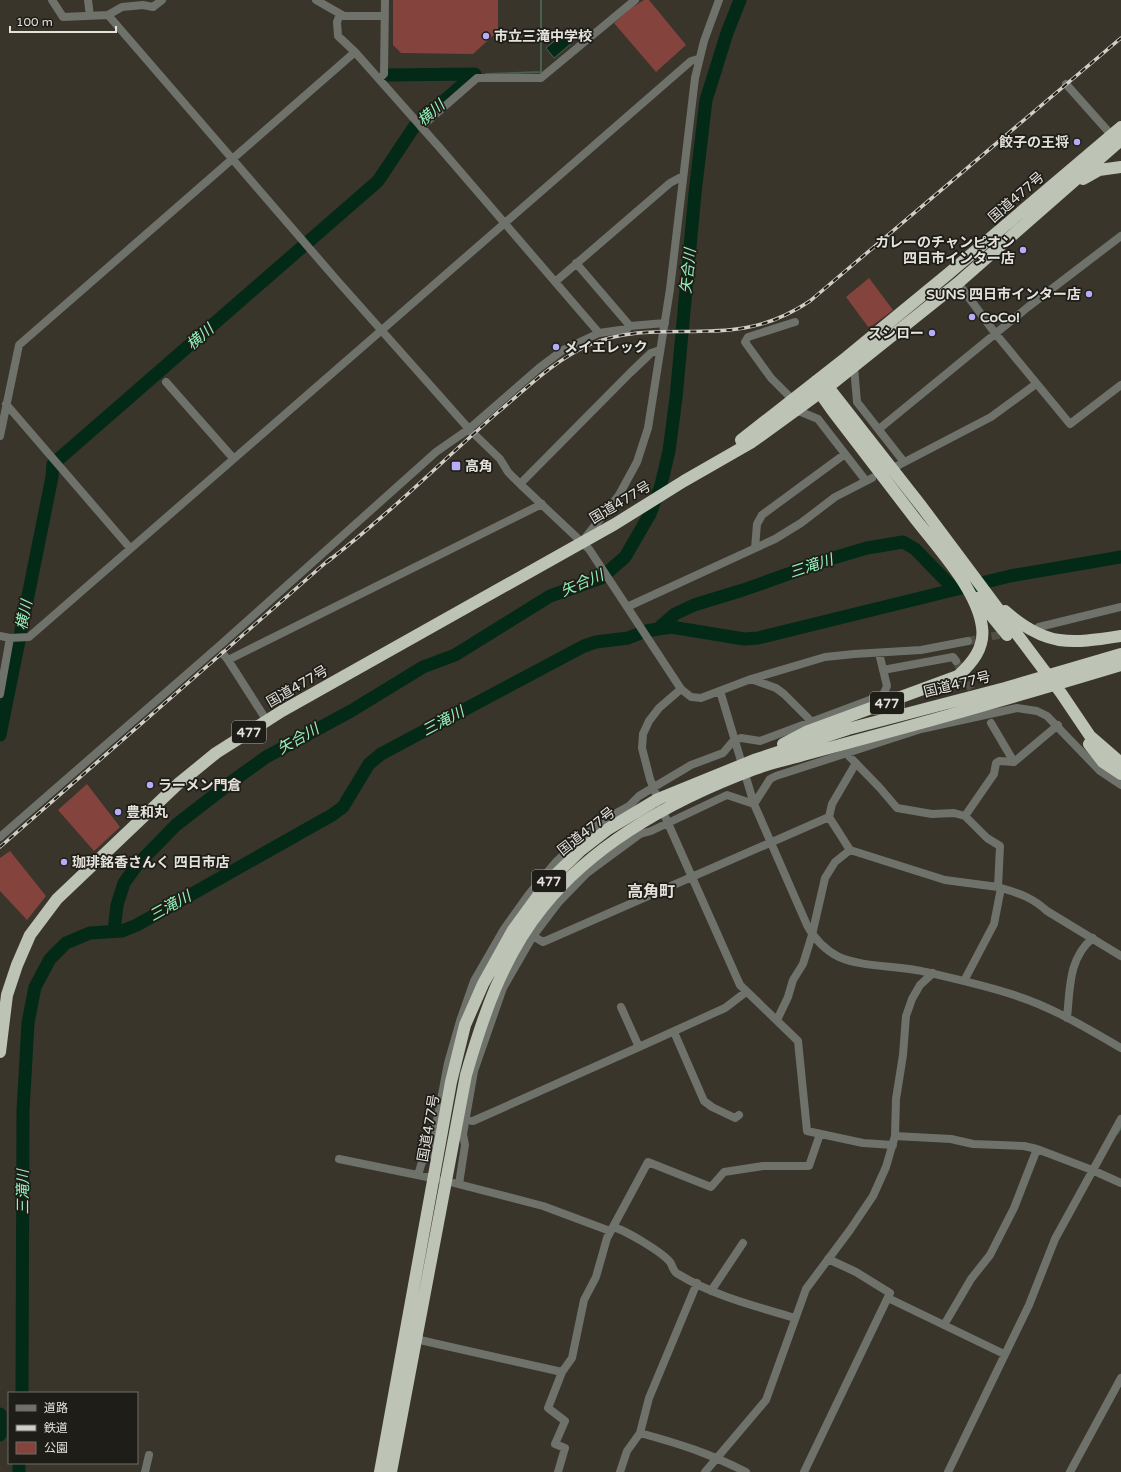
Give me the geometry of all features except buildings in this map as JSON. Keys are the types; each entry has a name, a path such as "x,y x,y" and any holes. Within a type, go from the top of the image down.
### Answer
{"highway":[{"name":"国道477号","path":"684,480 752,442 794,412 854,367 958,283 1117,139 1121,127"},
{"name":"国道477号","path":"0,1052 7,995 17,965 30,935 57,899 178,784 216,753 267,721 586,545 615,524 684,480 747,436 1117,139"},
{"path":"1052,199 1091,174 1108,168 1121,167"},
{"name":"477","path":"816,381 922,507 985,592 992,612 1048,638 1085,642 1121,636"},
{"name":"477","path":"824,390 910,512 946,558 970,593 992,612 1090,736 1121,763"},
{"name":"477","path":"754,760 806,732 958,676 971,665 978,653 982,641 982,628 992,612"},
{"name":"国道477号","path":"439,1180 462,1118 466,1075 480,1025 501,974 527,929 543,907 591,860 618,839 665,817 680,801 743,769 754,760 848,729 1005,688 1121,654"},
{"name":"国道477号","path":"380,1472 410,1338 439,1180 451,1082 465,1025 483,984 513,930 548,882 581,850 608,829 658,799 743,769 764,766 1026,694 1121,665"},
{"name":"477","path":"1026,694 1042,693 1121,673"},
{"name":"477","path":"1059,696 1103,762 1121,774"},
{"name":"国道477号","path":"391,1472 410,1338"}],"street":[{"path":"52,0 63,17 108,15 122,7 143,5 152,7 162,0"},
{"path":"88,0 90,16"},
{"path":"316,0 346,16 385,16"},
{"path":"379,79 384,74 385,0"},
{"path":"419,126 477,78 541,78 635,0"},
{"path":"586,545 619,495 637,462 648,428 665,323 698,59 711,18 719,0"},
{"path":"340,14 337,22 338,36 355,52 379,79 599,333"},
{"path":"108,15 381,330 469,428 500,459 508,472 586,545 680,687 691,697 701,698 751,680 825,657 921,650 968,641"},
{"path":"0,436 19,345 355,52"},
{"path":"0,636 10,638 29,637 232,458 679,71 691,61 698,59"},
{"path":"1066,84 1117,139"},
{"path":"555,282 670,183 683,176"},
{"path":"879,429 995,333 1121,236"},
{"path":"576,263 630,326"},
{"path":"958,283 995,333 1070,424 1121,385"},
{"path":"792,399 771,378 745,342 748,337 795,322"},
{"path":"0,837 218,647 436,452 469,428 545,363 563,350 599,333 627,328 630,326 665,323"},
{"path":"520,484 631,372 651,353 660,350"},
{"path":"854,367 857,402 879,429 900,464 991,417 1036,384"},
{"path":"166,382 232,458"},
{"path":"6,404 130,548"},
{"path":"627,607 775,539 801,523 835,497 869,480 818,419 801,412 794,412"},
{"path":"755,548 756,524 762,515 846,454"},
{"path":"267,721 226,657 542,504"},
{"path":"1039,627 1121,607"},
{"path":"0,694 10,638"},
{"path":"418,1175 422,1162 431,1152 448,1063 460,1021 474,981 504,928 529,894 560,858 604,820 629,806 653,787 691,766 723,753 734,740 741,738 760,741 883,695 887,686 879,653"},
{"path":"883,670 953,657 956,661"},
{"path":"751,680 776,688 811,721"},
{"path":"680,687 659,708 643,734 642,748 653,787 736,975 746,992 798,1041 807,1131 863,1143 893,1145"},
{"path":"720,692 754,804 812,935 829,951 840,957 854,961 934,973 1018,996 1068,1018 1121,1048"},
{"path":"754,804 770,779 776,776 844,752 921,729 1017,708 1037,711 1047,716 1058,725 1100,771 1121,785"},
{"path":"991,724 1014,762"},
{"path":"965,816 994,774 996,763 1014,762 1058,725"},
{"path":"844,752 897,808 932,814 954,813 965,816 987,838 1000,846 1000,888 994,924 964,981"},
{"path":"856,763 832,804 830,817 850,850 945,880 1000,888 1019,893 1037,902 1047,911 1121,956"},
{"path":"459,1184 462,1118 474,1072 495,1006 513,969 533,936 558,904 587,873 640,834 650,831 665,817 727,795 754,804"},
{"path":"533,936 543,942 830,817"},
{"path":"777,1020 788,997 793,980 803,964 812,935 825,878 836,862 850,850"},
{"path":"1068,1018 1072,967 1076,957 1085,945 1093,938"},
{"path":"705,1472 766,1400 806,1289 850,1230 873,1196 886,1167 895,1136 896,1099 903,1055 906,1016 912,999 920,985 934,973"},
{"path":"462,1118 473,1121 674,1032 726,1008 746,992"},
{"path":"621,1007 639,1047"},
{"path":"674,1032 704,1101 712,1107 735,1118 740,1115"},
{"path":"948,1472 1029,1305 1055,1239 1121,1119"},
{"path":"558,1472 566,1448 555,1444 565,1422 548,1408 562,1372 572,1358 584,1300 596,1277 611,1229 648,1162 711,1187 724,1172 762,1166 809,1166 820,1134"},
{"path":"895,1136 951,1139 973,1144 1024,1146 1037,1149 1092,1170 1121,1184"},
{"path":"944,1325 971,1279 990,1255 1014,1208 1037,1149"},
{"path":"339,1159 459,1184 542,1206 611,1229 624,1230 669,1261 676,1274 728,1298 795,1318"},
{"path":"711,1291 744,1243"},
{"path":"804,1472 890,1293 856,1272 828,1259"},
{"path":"620,1472 628,1451 640,1433 649,1398 697,1283"},
{"path":"888,1298 1004,1354"},
{"path":"410,1338 562,1372"},
{"path":"1070,1472 1121,1378"},
{"path":"640,1433 690,1446 717,1457 746,1472"},
{"path":"145,1472 148,1455"}],"green space":[{"path":"393,0 498,0 498,31 473,54 401,53 393,45"},
{"path":"644,0 649,0 686,45 656,72 614,23 631,8"},
{"path":"869,278 893,310 869,328 846,297"},
{"path":"87,784 120,827 94,851 58,810"},
{"path":"10,851 46,896 27,920 0,891 0,858"}],"shaded area":[{"path":"566,31 574,41 554,58 546,48"}],"waterway":[{"path":"486,74 541,72 541,0"},
{"name":"矢合川","path":"114,931 117,905 124,883 137,865 176,825 234,780 266,757 351,711 423,667 455,655 550,596 601,578 625,557 650,514 661,485 669,451 676,398 695,193 706,100 727,33 740,0"},
{"name":"横川","path":"0,735 52,477 53,464 378,181 414,127 475,74 387,75"},
{"name":"三滝川","path":"659,628 675,614 694,605 743,590 833,558 867,548 903,542 915,549 954,589"},
{"name":"三滝川","path":"22,1392 23,1111 28,1023 35,987 50,959 66,943 90,933 122,931 137,925 332,815 343,807 369,764 381,754 584,646 596,642 628,638 646,631 671,627 744,639 758,638 1010,576 1121,557"},
{"path":"1117,1134 1121,1128"},
{"name":"横川","path":"0,1414 0,1435"},
{"name":"三滝川","path":"19,1464 19,1472"}],"tunnel":[{"path":"968,641 1009,633"},
{"path":"956,661 977,699"}],"railway":[{"path":"327,562 392,508 529,385 552,367 576,352 589,345 608,338 627,334 744,328 778,318 794,311 810,301 1121,38"},
{"path":"0,847 331,558"}],"place":[{"name":"市立三滝中学校","path":"486,36"},
{"name":"餃子の王将","path":"1077,142"},
{"name":"カレーのチャンピオン 四日市インター店","path":"1023,250"},
{"name":"SUNS 四日市インター店","path":"1089,294"},
{"name":"CoCo!","path":"972,317"},
{"name":"スシロー","path":"932,333"},
{"name":"メイエレック","path":"556,347"},
{"name":"高角","path":"456,466"},
{"name":"ラーメン門倉","path":"150,785"},
{"name":"豊和丸","path":"118,812"},
{"name":"珈琲銘香さんく 四日市店","path":"64,862"}],"district":[{"name":"高角町","path":"651,891"}]}
